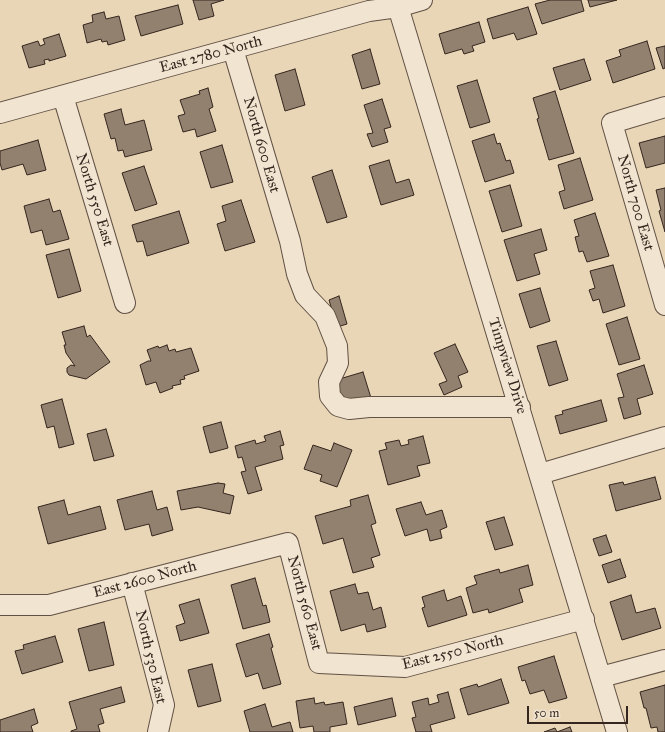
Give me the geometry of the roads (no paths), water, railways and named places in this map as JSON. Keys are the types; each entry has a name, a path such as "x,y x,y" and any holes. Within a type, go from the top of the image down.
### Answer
{"street":[{"name":"East 2780 North","path":"0,113 369,11 422,0"},
{"name":"Timpview Drive","path":"397,4 617,732"},
{"name":"North 600 East","path":"233,49 290,240 297,274 305,295 325,316 337,346 338,363 329,382 330,396 338,406 349,409 369,407 520,407"},
{"name":"North 550 East","path":"63,96 125,303"},
{"name":"North 700 East","path":"665,107 612,123 660,273 665,305"},
{"path":"540,474 665,437"},
{"name":"East 2600 North","path":"0,605 49,605 288,543"},
{"name":"North 560 East","path":"288,543 319,663"},
{"name":"North 530 East","path":"132,583 164,705 158,732"},
{"name":"East 2550 North","path":"319,663 405,667 584,620"},
{"path":"601,677 665,660"}]}
